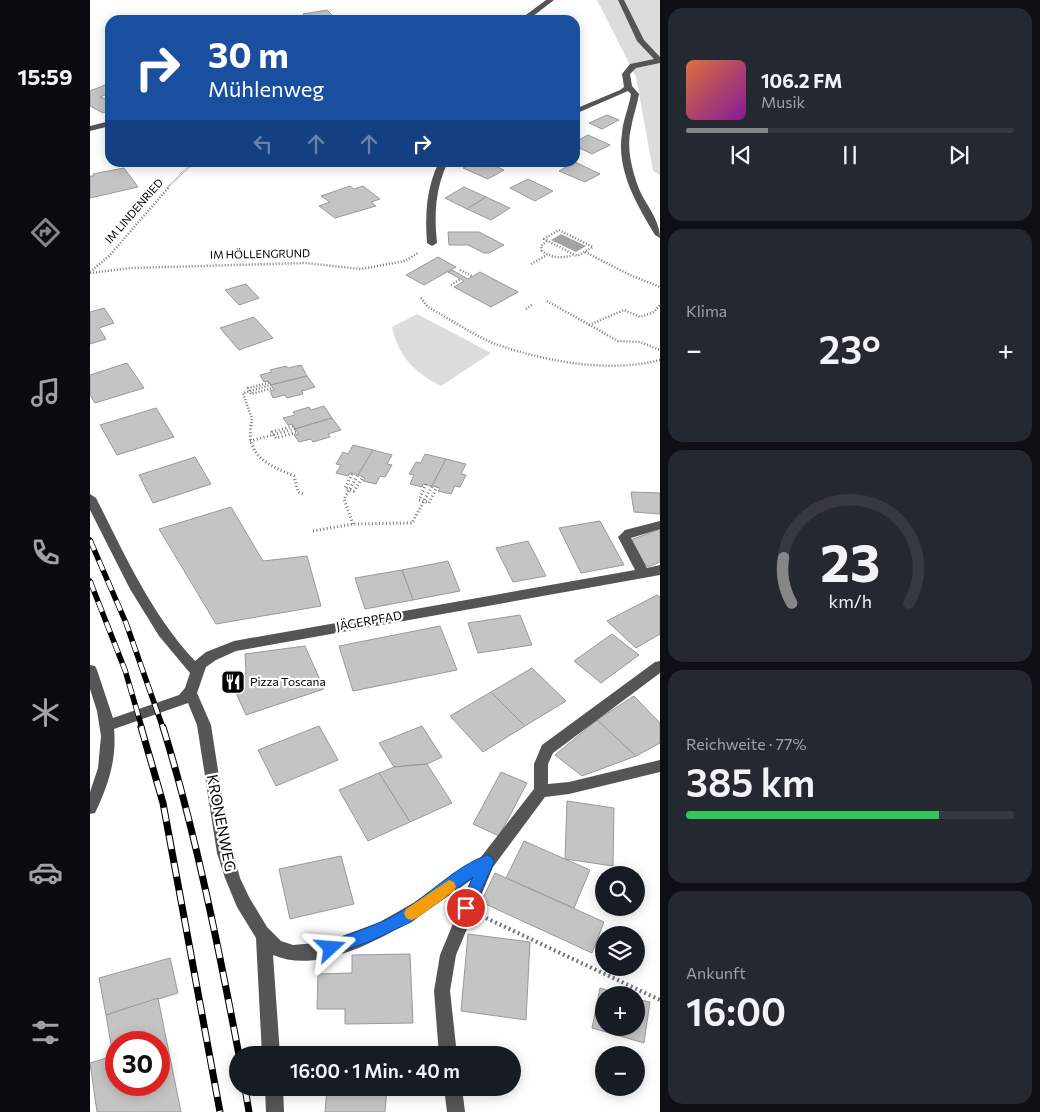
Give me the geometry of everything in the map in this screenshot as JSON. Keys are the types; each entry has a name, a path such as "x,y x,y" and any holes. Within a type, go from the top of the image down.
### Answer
{"street":[{"path":"530,15 552,0"},
{"path":"621,0 640,41 660,60"},
{"path":"660,60 636,65 627,70 628,87 635,94 625,140 627,163 636,193 660,234"},
{"path":"580,110 614,98 628,87"},
{"path":"90,129 105,124"},
{"path":"432,243 430,208 437,177 442,167"},
{"path":"90,498 149,609 180,656 196,671 190,693 177,702 108,726"},
{"path":"643,573 624,537 629,533 660,525"},
{"name":"JÄGERPFAD","path":"196,671 201,663 208,658 249,643 660,570"},
{"path":"447,1046 442,991 448,955 481,864 541,791 541,764 547,749 660,666"},
{"path":"90,670 108,726 107,753 104,769 90,808"},
{"name":"KRONENWEG","path":"190,693 204,723 219,826 230,874 246,909 264,936 283,951 296,953 319,951 366,936 405,917 481,864"},
{"path":"541,791 570,788 660,766"},
{"path":"264,936 270,1046"},
{"path":"274,1096 275,1112"},
{"path":"454,1096 456,1112"}],"path":[{"name":"IM LINDENRIED","path":"90,273 107,259 143,215 189,167"},
{"path":"559,230 593,247 577,256 547,241 544,239 559,230"},
{"path":"547,241 541,246 542,251 547,255 564,258 574,254"},
{"name":"IM HÖLLENGRUND","path":"90,273 131,268 306,263 361,269 405,260 419,252"},
{"path":"585,252 660,288"},
{"path":"532,264 547,255"},
{"path":"460,270 472,276"},
{"path":"451,285 461,279"},
{"path":"421,298 428,307 497,346 575,363 610,366 640,364 660,360"},
{"path":"547,301 618,341 642,342 660,350"},
{"path":"526,309 533,304"},
{"path":"589,325 624,310 640,317 654,312 660,305"},
{"path":"251,391 248,388 271,385 251,394 251,391 242,393 252,419 248,439 263,462 294,476 298,492 303,494"},
{"path":"250,441 275,435 276,438 295,429 272,432 275,435"},
{"path":"352,474 345,488 354,491 363,477"},
{"path":"353,524 344,498 358,476"},
{"path":"426,484 419,500 425,500 429,503 437,487"},
{"path":"313,531 353,524 412,523 432,486"},
{"path":"466,908 660,1000"}],"shaded area":[{"path":"597,0 660,0 660,175 653,171 636,77"},
{"path":"561,234 586,246 576,252 551,240"},
{"path":"417,314 491,353 441,386 423,375 409,362 403,355 395,337 392,327"}],"building":[{"path":"327,10 332,15 304,15"},
{"path":"105,85 105,95 100,97 105,99 105,112 103,113 90,106 90,91"},
{"path":"607,115 619,120 602,129 589,123"},
{"path":"588,135 610,145 592,154 580,148 580,139"},
{"path":"580,164 600,174 585,182 559,171 566,167 580,167"},
{"path":"497,167 504,170 488,179 463,168"},
{"path":"124,168 138,187 90,198 90,176"},
{"path":"528,179 553,191 535,201 510,188"},
{"path":"350,186 354,189 363,186 380,199 371,202 376,206 335,218 319,206 330,202 321,196"},
{"path":"464,187 486,197 467,209 445,198"},
{"path":"486,197 510,208 491,220 467,209"},
{"path":"448,232 479,232 504,245 489,253 484,253 468,245 449,245"},
{"path":"438,257 456,267 424,285 406,275"},
{"path":"452,270 468,279 480,272 518,292 491,307 454,287 464,281 448,272"},
{"path":"246,284 259,298 239,305 225,290"},
{"path":"104,308 114,323 99,328 106,339 90,344 90,312"},
{"path":"254,317 273,338 239,350 220,328"},
{"path":"127,363 144,388 95,403 90,395 90,375"},
{"path":"301,365 307,376 271,385 268,381 264,382 260,375 286,366 288,368"},
{"path":"307,376 315,387 302,391 303,394 287,398 285,395 273,398 270,391 274,390 271,385"},
{"path":"324,406 332,418 295,429 292,424 288,425 283,418 295,415 293,412 309,407 311,410"},
{"path":"156,408 174,437 117,455 100,425"},
{"path":"332,418 341,430 328,434 330,437 313,442 311,439 299,442 294,435 299,434 295,429"},
{"path":"353,445 373,450 358,475 350,473 348,476 336,473 341,465 336,464 343,452 348,454"},
{"path":"373,450 392,455 387,464 392,465 385,477 380,476 376,484 363,481 365,478 358,475"},
{"path":"425,454 446,459 432,486 423,484 422,487 410,484 414,475 409,474 416,462 421,463"},
{"path":"195,457 211,484 153,503 139,475"},
{"path":"446,459 466,464 461,474 466,475 460,487 455,486 451,494 438,491 440,488 432,486"},
{"path":"631,492 660,493 660,514 634,512"},
{"path":"231,507 263,561 307,556 321,606 216,624 159,529"},
{"path":"600,521 624,565 581,573 559,528"},
{"path":"660,529 660,562 648,567 625,542"},
{"path":"528,541 546,576 513,582 496,548"},
{"path":"448,561 460,591 413,600 402,570"},
{"path":"402,570 413,600 365,609 355,578"},
{"path":"657,595 660,597 660,634 636,648 607,621"},
{"path":"520,615 532,645 478,653 468,623"},
{"path":"440,626 457,670 353,691 339,646"},
{"path":"612,634 639,655 601,683 574,661"},
{"path":"305,646 324,689 246,715 232,684 246,673 245,654"},
{"path":"532,668 566,701 525,726 491,692"},
{"path":"491,692 525,726 483,752 450,716"},
{"path":"634,696 660,723 660,743 636,756 597,720"},
{"path":"597,720 636,756 582,776 555,755"},
{"path":"319,726 338,760 276,786 258,750"},
{"path":"422,726 442,757 427,764 394,767 379,743"},
{"path":"427,764 452,803 410,822 379,773 394,767"},
{"path":"501,772 527,783 499,836 473,824"},
{"path":"379,773 410,822 368,841 339,790"},
{"path":"567,801 614,808 613,866 565,859"},
{"path":"524,841 590,870 574,908 506,878"},
{"path":"341,856 354,904 290,919 279,869"},
{"path":"495,873 604,922 602,926 595,926 595,945 592,953 481,902"},
{"path":"468,934 530,942 526,1020 461,1011"},
{"path":"410,954 413,1023 345,1024 345,1009 317,1009 318,974 352,973 352,955"},
{"path":"170,958 178,993 106,1015 99,978"},
{"path":"158,998 165,1031 109,1031 106,1015"},
{"path":"645,1001 650,1002 644,1043 620,1036 645,1036"},
{"path":"595,1013 595,1029 592,1028"},
{"path":"170,1057 181,1112 97,1112 90,1063 105,1058 105,1096 170,1096"},
{"path":"326,1096 386,1096 385,1112 325,1112"}],"railway":[{"path":"90,540 126,623 163,728"},
{"path":"90,581 125,670 142,728"},
{"path":"141,727 163,803 220,1112"},
{"path":"163,727 196,849 237,1046"},
{"path":"246,1096 249,1112"}],"slow traffic":[{"path":"411,913 449,887"}],"place":[{"name":"Pizza Toscana","path":"233,682"}],"route":[{"path":"331,948 366,936 405,917 438,896 475,867 487,862 466,908"}]}
